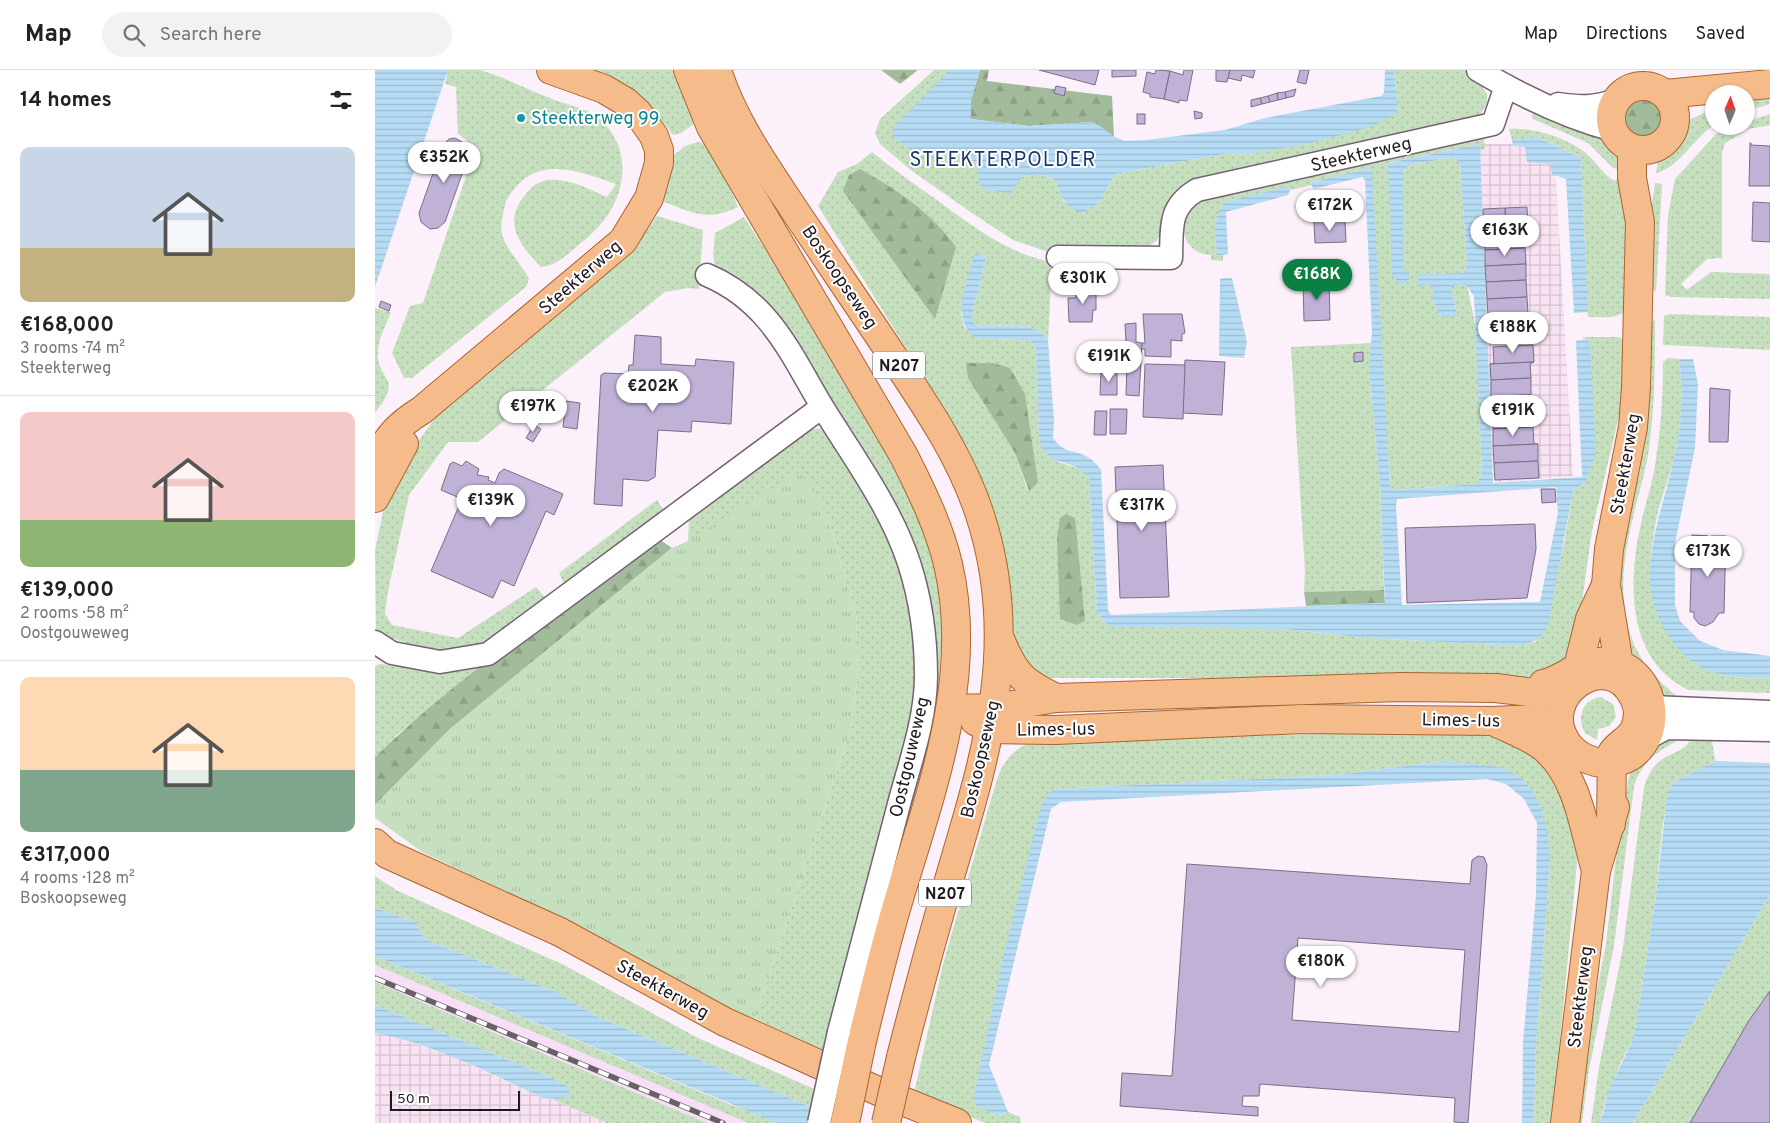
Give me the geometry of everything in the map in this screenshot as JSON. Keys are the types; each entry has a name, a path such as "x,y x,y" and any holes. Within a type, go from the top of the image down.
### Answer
{"main road":[{"name":"Boskoopseweg","path":"688,70 711,127 899,448 921,490 943,546 953,596 956,669 951,709 938,767 900,894 851,1037 845,1123"},
{"name":"Boskoopseweg","path":"717,70 728,98 762,161 909,381 960,465 980,514 997,581 1000,639 992,719 984,758 926,960 886,1123"},
{"name":"Steekterweg","path":"375,462 389,436 400,423 422,410 623,241 649,198 659,163 659,150 654,136 638,113 626,102 604,89 564,72"},
{"path":"1755,86 1770,84"},
{"path":"1639,86 1657,88 1670,106 1675,126 1666,141 1642,149 1624,144 1613,130 1610,120 1615,100 1629,88 1639,86"},
{"path":"1670,106 1705,97"},
{"path":"1670,106 1705,102"},
{"name":"Steekterweg","path":"1619,665 1606,585 1609,549 1633,427 1639,325 1640,222 1632,178 1642,149"},
{"name":"Steekterweg","path":"375,498 393,461 413,433 422,410"},
{"name":"Steekterweg","path":"1579,674 1590,619 1606,585"},
{"path":"1000,639 1010,663 1021,678 1035,688 1057,698"},
{"path":"1605,662 1619,665 1641,681 1644,705 1651,723 1646,739 1637,750 1607,760 1567,743 1560,729 1561,707 1579,674 1605,662"},
{"name":"Limes-lus","path":"992,719 1057,698 1401,686 1496,688 1548,683 1579,674"},
{"path":"1579,674 1605,676 1619,681 1644,705"},
{"path":"1607,760 1615,748 1626,741 1634,730 1637,717 1644,705"},
{"name":"Limes-lus","path":"951,709 992,719 1056,730 1301,719 1493,721 1521,719 1545,722 1560,729"},
{"path":"1493,721 1542,746 1560,765 1574,790 1597,871"},
{"name":"Steekterweg","path":"1565,1123 1597,871 1611,824 1607,760 1589,767 1597,871"},
{"name":"Steekterweg","path":"375,843 387,854 560,932 725,1022 878,1091 957,1123"}],"street":[{"path":"1478,70 1506,86 1584,122 1613,130"},
{"name":"Steekterweg","path":"1059,257 1171,258 1173,215 1177,205 1184,197 1197,190 1493,124 1506,86"},
{"path":"1537,100 1579,107 1600,106 1615,100"},
{"name":"Oostgouweweg","path":"707,275 726,283 757,306 780,337 873,490 903,545 917,591 923,620 926,677 918,731 851,1037 819,1123"},
{"path":"381,650 440,662 487,654 822,407"},
{"path":"1644,705 1770,712"},
{"path":"1646,739 1666,728 1770,730"}],"shaded area":[{"path":"1480,144 1554,144 1573,476 1493,483"},
{"path":"375,965 748,1123 707,1123 375,982"},
{"path":"375,1033 395,1037 447,1054 543,1098 552,1099 607,1123 375,1123"}],"green space":[{"path":"448,70 479,70 506,79 541,95 580,108 596,116 609,129 618,144 622,161 622,177 618,194 611,210 601,224 560,260 541,267 520,242 514,224 519,204 528,191 541,182 556,180 578,185 607,197 616,184 591,175 564,169 538,171 526,177 508,198 501,227 502,236 529,279 526,287 412,378 404,378 392,353 410,306 423,303 473,156 469,143 458,134 456,87 445,84"},
{"path":"592,70 677,70 694,124 681,133 673,135 660,118 627,85 594,74"},
{"path":"881,70 918,70 900,84"},
{"path":"934,70 950,70 930,155 949,152 1022,177 1035,174 1047,176 1057,182 1064,202 1099,203 1115,174 1224,154 1255,153 1398,113 1394,70 1464,70 1478,80 1487,94 1487,102 1480,117 1210,179 1162,231 1157,240 1147,248 1059,253 1045,251 1013,240 912,171 880,144 875,133 880,119"},
{"path":"980,70 989,70 987,81 1112,96 1114,137 1093,122 1029,126 971,119 971,100"},
{"path":"1767,93 1770,104 1755,108 1755,95"},
{"path":"1647,97 1655,100 1661,106 1664,118 1661,130 1655,136 1639,139 1631,136 1625,130 1622,114 1625,106 1631,100"},
{"path":"1535,109 1604,136 1623,161 1622,172 1612,167 1588,143 1533,119 1532,115"},
{"path":"1705,112 1705,133 1672,165 1656,173 1658,161 1677,143 1691,119"},
{"path":"1770,114 1770,125 1755,128 1755,119"},
{"path":"1509,129 1540,132 1571,143 1588,155 1613,180 1627,181 1628,309 1624,313 1609,317 1588,317 1581,158 1539,137 1512,140"},
{"path":"1483,133 1485,149 1480,150 1480,144 1388,163 1399,284 1405,284 1410,279 1403,270 1403,172 1408,166 1451,157 1460,162 1467,263 1463,273 1420,274 1417,286 1429,285 1433,287 1434,304 1443,318 1457,313 1451,286 1467,285 1476,328 1482,473 1477,484 1395,490 1390,487 1370,168 1312,182 1311,185 1291,190 1291,188 1225,202 1218,256 1223,255 1223,261 1211,260 1211,255 1200,253 1192,248 1186,240 1185,222 1188,213 1195,205 1205,200 1203,195"},
{"path":"1715,135 1739,135 1725,143 1722,153 1722,258 1707,259 1681,284 1687,290 1711,272 1770,274 1770,299 1671,297 1665,295 1668,215 1675,179"},
{"path":"698,142 711,145 738,207 727,212 709,215 691,212 662,201 674,155 685,146"},
{"path":"872,152 912,183 991,238 1020,253 1052,262 1048,340 1042,334 1027,327 980,326 974,323 972,316 986,257 975,253 961,313 964,327 975,338 1031,341 1036,347 1039,438 1058,462 1083,470 1089,479 1097,611 1104,622 1284,629 1369,638 1517,646 1536,642 1564,544 1573,490 1585,483 1586,339 1582,337 1620,337 1625,342 1624,394 1592,531 1575,651 1557,669 1532,676 1515,678 1046,678 1023,661 1013,632 1009,577 994,510 969,450 818,206 838,172 857,164","holes":["968,378 1038,483 1028,491 1015,453"]},
{"path":"860,169 913,203 936,223 956,247 935,319 843,191 849,175"},
{"path":"1655,183 1662,184 1656,292 1651,288 1649,224"},
{"path":"657,216 703,230 699,289 688,288 665,292 478,442 448,442 409,495 388,591 385,614 392,625 458,638 536,587 548,601 480,646 458,652 427,649 376,632 375,551 388,487 403,462 438,414 631,251"},
{"path":"744,217 802,306 910,490 938,580 943,623 937,705 915,802 877,938 932,628 929,593 910,536 786,334 751,286 715,268 713,254 715,233"},
{"path":"375,308 391,312 381,335 378,349 378,360 389,385 384,400 375,413"},
{"path":"1670,314 1770,317 1770,350 1663,345 1664,316"},
{"path":"1655,319 1651,432 1646,467 1628,540 1623,594 1625,612 1635,646 1653,673 1684,703 1666,699 1659,694 1632,661 1615,589 1651,322"},
{"path":"1372,343 1369,367 1380,485 1384,590 1304,592 1305,571 1291,347"},
{"path":"1668,358 1679,359 1681,406 1675,453 1654,530 1650,567 1654,603 1660,620 1669,636 1695,662 1706,669 1732,677 1770,678 1770,693 1688,690 1668,677 1653,660 1643,641 1637,619 1634,596 1636,550 1657,452 1663,388 1663,362"},
{"path":"966,363 993,363 1010,368 1025,394 1038,483 1029,491 1015,453 968,378"},
{"path":"820,428 838,449 869,497 893,549 909,604 916,660 916,689 908,738 825,1051 755,1019 851,729 858,671 856,614 827,515 688,541 689,520 805,431"},
{"path":"797,473 809,479 827,515 856,614 858,671 851,729 755,1019 734,1013 589,931 422,852 375,818 375,805 450,729 672,548 688,541"},
{"path":"657,500 665,512 566,587 559,573"},
{"path":"1066,514 1075,518 1085,621 1077,625 1060,619 1057,538 1060,518"},
{"path":"656,537 672,548 450,729 375,805 375,757 407,727 476,670"},
{"path":"1384,590 1385,603 1306,606 1304,592"},
{"path":"380,664 447,672 485,664 399,733 375,757 375,666"},
{"path":"1601,697 1613,704 1616,717 1609,726 1598,729 1597,740 1585,733 1582,727 1581,715 1590,701"},
{"path":"1481,731 1497,733 1545,759 1576,822 1577,863 1552,1123 1534,1123 1536,1045 1550,862 1527,783 1443,761 1336,775 1055,789 974,1097 1000,1116 1008,1112 1020,1117 1021,1123 985,1123 914,1093 944,960 997,779 1008,759 1023,746 1038,740"},
{"path":"1682,733 1681,739 1665,747 1652,757 1637,777 1634,786 1614,946 1589,1070 1582,1123 1574,1123 1586,1046 1606,944 1620,824 1630,772 1654,744"},
{"path":"1692,733 1711,734 1715,761 1676,781 1669,789 1662,830 1655,903 1633,1039 1621,1062 1603,1109 1600,1123 1591,1123 1599,1067 1623,947 1644,787 1648,776 1655,766 1661,760 1688,744"},
{"path":"375,876 398,891 564,965 698,1038 821,1092 816,1109 598,1017 556,992 425,939 415,922 375,908"},
{"path":"1770,895 1770,1123 1633,1123"},
{"path":"375,956 777,1123 748,1123 375,965"},
{"path":"375,982 707,1123 607,1123 552,1099 557,1099 567,1086 552,1078 375,1005"}],"water":[{"path":"375,70 448,70 375,287"},
{"path":"950,70 980,70 971,100 971,119 1029,126 1094,122 1115,137 1125,141 1225,130 1265,118 1381,96 1384,93 1385,70 1394,70 1398,113 1370,127 1311,143 1255,153 1224,154 1115,174 1099,203 1083,213 1072,208 1066,202 1055,181 1048,177 1038,175 1022,177 1010,194 981,188 976,163 968,158 954,154 932,155 916,152 893,136 893,127"},
{"path":"1538,137 1581,158 1588,312 1574,313 1566,179 1552,174 1550,164 1527,162 1525,147 1513,146 1512,140"},
{"path":"1480,144 1493,483 1582,477 1576,341 1586,339 1590,343 1596,453 1585,483 1573,490 1548,626 1545,631 1539,638 1527,644 1517,646 1369,638 1284,629 1113,627 1104,622 1097,611 1089,479 1076,467 1048,455 1043,448 1039,438 1036,347 1031,341 975,338 967,330 963,320 962,310 965,286 975,253 986,257 972,316 974,323 980,326 1027,327 1042,334 1048,340 1054,421 1053,438 1065,449 1088,457 1101,470 1108,610 1111,615 1385,603 1380,485 1369,367 1372,332 1365,180 1362,177 1314,189 1311,185 1312,182 1370,168 1372,171 1390,487 1395,490 1477,484 1482,473 1474,296 1466,285 1451,286 1457,314 1443,318 1434,304 1433,287 1429,285 1417,286 1419,274 1463,273 1467,263 1460,162 1451,157 1408,166 1403,172 1403,270 1409,273 1410,279 1405,284 1399,284 1392,274 1388,163","holes":["1556,487 1558,513 1540,602 1402,605 1397,499"]},
{"path":"1286,187 1291,188 1288,195 1226,212 1228,254 1217,256 1216,221 1225,202"},
{"path":"1232,278 1247,342 1244,358 1219,356 1220,279"},
{"path":"1679,359 1693,359 1698,384 1695,448 1675,543 1675,605 1680,621 1700,641 1723,650 1770,656 1770,678 1732,677 1697,665 1675,645 1659,619 1654,605 1650,576 1651,560 1656,529 1672,469 1679,429 1681,383"},
{"path":"1443,761 1499,767 1518,776 1528,785 1535,796 1545,821 1550,862 1536,1045 1534,1123 1522,1123 1523,1042 1536,895 1537,823 1524,799 1506,784 1487,779 1061,802 1051,809 989,1065 1008,1112 1000,1116 976,1106 974,1097 1003,958 1041,806 1048,794 1055,789 1336,775"},
{"path":"1715,761 1770,763 1770,895 1633,1123 1600,1123 1610,1088 1633,1039 1655,903 1669,789 1676,781"},
{"path":"375,908 415,922 425,939 556,992 598,1017 849,1123 777,1123 375,956"},
{"path":"375,1005 552,1078 567,1086 571,1096 557,1099 543,1098 482,1069 440,1052 419,1044 375,1033"}],"building":[{"path":"1039,70 1099,70 1095,85"},
{"path":"1112,70 1136,70 1136,76 1112,77"},
{"path":"1156,70 1170,71 1164,99 1150,97 1150,94 1143,92 1147,72 1155,74"},
{"path":"1184,70 1193,70 1187,101 1179,100 1179,103 1164,99 1170,71 1183,75"},
{"path":"1216,70 1230,70 1227,82 1216,81"},
{"path":"1230,70 1255,70 1253,78 1242,75 1241,81 1228,78"},
{"path":"1300,70 1309,70 1306,84 1297,82"},
{"path":"1056,86 1066,88 1064,96 1054,93"},
{"path":"1296,89 1294,96 1286,98 1285,92"},
{"path":"1285,92 1286,98 1278,100 1277,93"},
{"path":"1277,93 1278,100 1270,102 1268,96"},
{"path":"1268,96 1270,102 1262,104 1260,98"},
{"path":"1260,98 1262,104 1251,107 1251,100"},
{"path":"1194,111 1202,113 1202,118 1195,119"},
{"name":"Steekterweg 99","path":"518,114 526,117 524,122 516,119"},
{"path":"1137,114 1145,114 1145,124 1137,124"},
{"path":"455,138 467,145 468,157 445,222 438,228 430,229 421,222 419,213 443,145 449,139"},
{"path":"1750,143 1751,145 1770,146 1770,186 1749,186"},
{"path":"1753,202 1770,203 1770,242 1752,241"},
{"path":"1527,207 1528,231 1506,232 1505,208"},
{"path":"1505,208 1506,232 1484,233 1483,209"},
{"path":"1343,219 1345,221 1346,242 1315,243 1314,222"},
{"path":"1528,231 1524,232 1525,248 1485,250 1484,233"},
{"path":"1525,248 1526,264 1485,266 1485,250"},
{"path":"1526,264 1526,280 1486,282 1485,266"},
{"path":"1526,280 1527,297 1487,299 1486,282"},
{"path":"1329,281 1330,320 1304,321 1303,282"},
{"path":"1076,286 1096,286 1096,310 1093,310 1092,322 1069,322 1068,298 1076,298"},
{"path":"1527,297 1528,314 1488,316 1487,299"},
{"path":"381,301 391,305 389,311 379,307"},
{"path":"1143,314 1182,314 1185,333 1182,334 1182,341 1171,340 1171,357 1145,356 1145,349 1141,349 1142,343 1145,343"},
{"path":"1136,323 1136,342 1142,343 1139,396 1126,395 1127,364 1122,364 1122,358 1127,358 1125,324"},
{"path":"635,335 661,337 661,364 695,366 696,359 734,362 731,424 692,421 691,432 658,430 655,477 648,481 623,479 622,506 594,504 601,375 604,373 628,374 629,365 633,365"},
{"path":"1533,345 1534,362 1490,364 1494,363 1493,347"},
{"path":"1363,352 1363,361 1354,362 1354,353"},
{"path":"1185,360 1225,362 1222,415 1182,413"},
{"path":"1534,362 1530,364 1531,378 1491,380 1490,364"},
{"path":"1145,364 1185,365 1183,419 1143,417"},
{"path":"1101,371 1117,372 1117,395 1100,395"},
{"path":"1531,378 1531,395 1491,396 1491,380"},
{"path":"1710,388 1730,390 1728,442 1709,442"},
{"path":"1531,395 1532,411 1492,413 1491,396"},
{"path":"566,401 580,403 577,429 563,427"},
{"path":"1110,409 1127,409 1126,434 1110,434"},
{"path":"1095,411 1107,411 1106,435 1094,435"},
{"path":"1532,411 1533,427 1493,429 1492,413"},
{"path":"534,425 541,429 533,442 526,438"},
{"path":"1533,427 1534,444 1538,444 1493,446 1493,429"},
{"path":"1538,444 1538,461 1494,463 1493,446"},
{"path":"466,461 479,469 477,475 489,477 488,480 495,483 499,473 504,469 563,494 554,515 546,511 514,586 501,580 493,598 431,571 462,499 441,490 450,464 453,462 462,466"},
{"path":"1538,461 1539,478 1495,480 1494,463"},
{"path":"1163,465 1169,597 1120,598 1115,467"},
{"path":"1541,489 1555,489 1556,502 1542,503"},
{"path":"1535,524 1536,549 1527,598 1407,603 1405,528"},
{"path":"1692,535 1708,536 1698,536 1698,539 1710,539 1711,536 1726,536 1724,613 1719,613 1713,622 1705,626 1699,624 1694,618 1694,612 1690,612"},
{"path":"1478,856 1484,857 1487,865 1468,1123 1454,1122 1455,1098 1260,1084 1259,1096 1243,1096 1242,1106 1258,1107 1258,1116 1120,1106 1122,1073 1172,1076 1187,864 1470,884 1472,860","holes":["1298,938 1465,950 1459,1032 1292,1020"]},
{"path":"1770,991 1770,1123 1690,1123 1748,1022"}],"railway":[{"path":"375,978 723,1123"}],"place":[{"name":"Steekterweg 99","path":"521,118"}],"district":[{"name":"STEEKTERPOLDER","path":"1003,159"}]}
